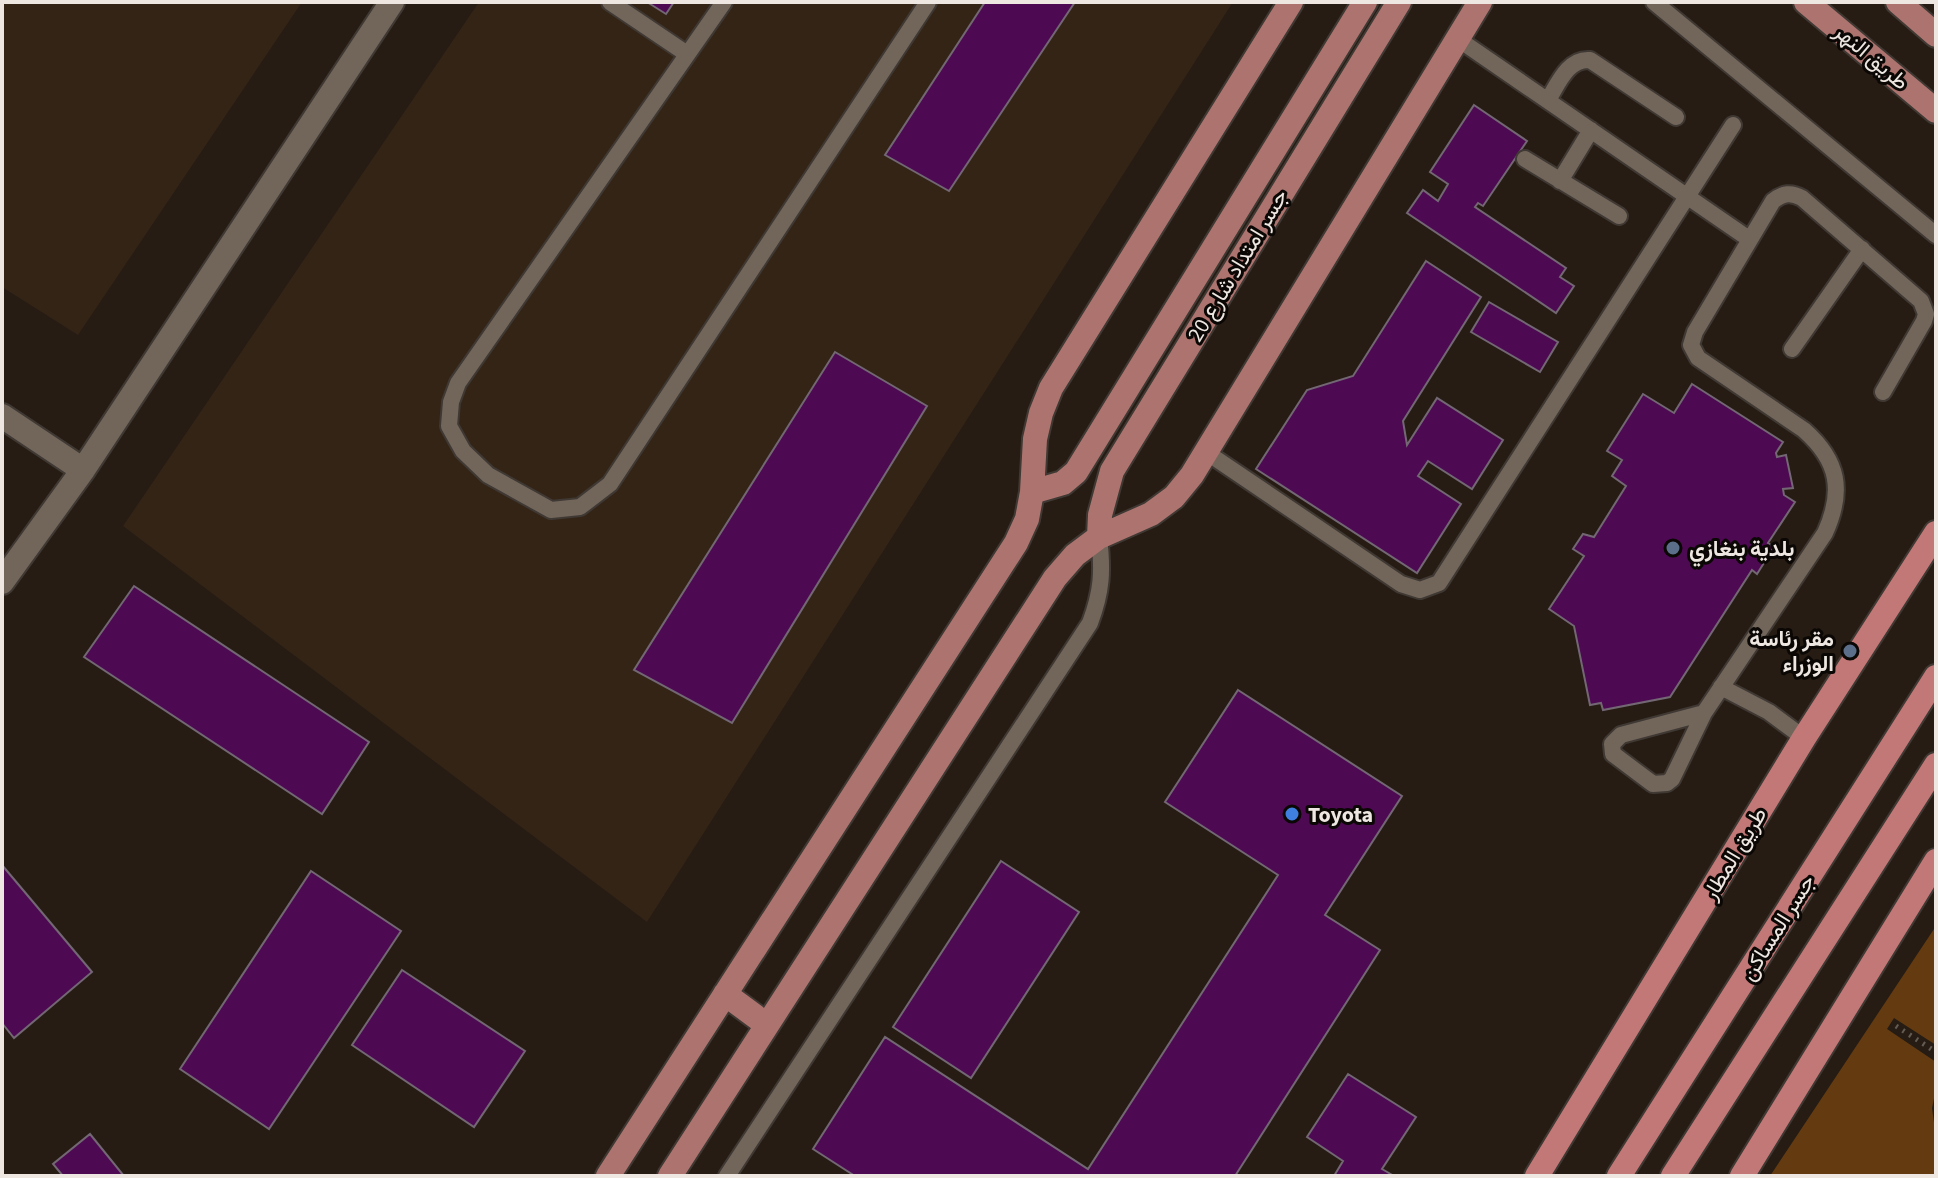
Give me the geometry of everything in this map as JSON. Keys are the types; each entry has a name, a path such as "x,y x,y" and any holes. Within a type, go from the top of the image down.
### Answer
{"highway":[{"name":"طريق المطار","path":"1537,1176 1804,738 1936,533"},
{"name":"جسر المساكن","path":"1619,1176 1936,677"},
{"name":"جسر المساكن","path":"1673,1176 1936,765"},
{"path":"1742,1176 1936,861"}],"main road":[{"path":"608,1176 1016,543 1027,519 1035,439 1051,388 1291,2"},
{"name":"جسر امتداد شارع 20","path":"1032,492 1048,490 1076,472 1365,2"},
{"name":"جسر امتداد شارع 20","path":"1099,537 1100,515 1112,471 1399,2"},
{"path":"670,1176 1055,578 1075,555 1099,537 1151,514 1174,497 1206,452 1480,2"},
{"name":"طريق النهر","path":"1806,2 1936,111"},
{"path":"1898,2 1936,35"},
{"path":"725,994 767,1025"}],"street":[{"path":"2,582 83,470 392,2"},
{"path":"2,416 83,470"}],"lane":[{"path":"610,2 687,54"},
{"path":"724,2 458,383 451,402 449,426 463,451 488,475 551,510 580,507 610,484 928,2"},
{"path":"1654,2 1936,235"},
{"path":"1458,39 1749,239"},
{"path":"1548,100 1574,62 1590,60 1676,117"},
{"path":"1206,452 1401,584 1410,588 1430,588 1445,575 1733,125"},
{"path":"1560,181 1591,130"},
{"path":"1525,159 1619,216"},
{"path":"1704,713 1621,735 1612,744 1613,754 1653,784 1667,783 1704,713 1825,533 1833,516 1837,497 1832,468 1819,443 1698,358 1691,345 1695,332 1749,239 1773,201 1786,193 1795,194 1921,301 1926,314 1883,392"},
{"path":"1792,349 1862,249"},
{"path":"727,1176 1090,623 1101,595 1099,537"},
{"path":"1721,687 1769,712 1804,738"}],"path":[{"path":"1896,1026 1936,1052"}],"shaded area":[{"path":"2,2 302,2 78,335 2,287"},
{"path":"479,2 1233,2 647,922 123,526"},
{"path":"1936,926 1936,1045 1894,1018 1887,1029 1936,1062 1932,1108 1936,1176 1770,1176"}],"building":[{"path":"647,2 674,2 666,14"},
{"path":"985,2 1075,2 949,191 885,155"},
{"path":"1474,105 1527,141 1483,206 1478,203 1475,207 1566,268 1560,277 1574,286 1556,313 1407,213 1423,190 1438,201 1448,184 1430,172"},
{"path":"1426,261 1481,297 1403,421 1407,445 1437,398 1503,440 1472,489 1428,461 1418,476 1461,504 1417,573 1256,469 1307,390 1353,376"},
{"path":"1489,302 1558,342 1540,372 1471,332"},
{"path":"835,352 927,406 732,723 634,670"},
{"name":"بلدية بنغازي","path":"1692,384 1783,442 1776,453 1777,457 1786,455 1793,488 1783,489 1784,495 1795,502 1768,543 1774,547 1757,574 1752,570 1670,697 1603,710 1601,703 1590,705 1574,626 1549,609 1584,556 1573,549 1583,534 1594,537 1626,486 1612,476 1622,460 1607,451 1643,394 1674,413"},
{"path":"134,586 369,742 322,814 84,657"},
{"path":"1238,690 1402,796 1325,915 1380,950 1235,1176 855,1176 813,1149 885,1037 1088,1169 1278,875 1165,802"},
{"path":"1001,861 1079,912 971,1078 893,1027"},
{"path":"2,865 92,972 14,1038 2,1023"},
{"path":"311,871 401,931 269,1129 180,1069"},
{"path":"402,970 525,1051 474,1127 352,1045"},
{"path":"1348,1074 1416,1117 1382,1169 1394,1176 1334,1176 1343,1161 1307,1137"},
{"path":"90,1134 124,1176 63,1176 53,1164"}],"place":[{"name":"بلدية بنغازي","path":"1673,548"},
{"name":"مقر رئاسة الوزراء","path":"1850,651"},
{"name":"Toyota","path":"1292,814"}]}
